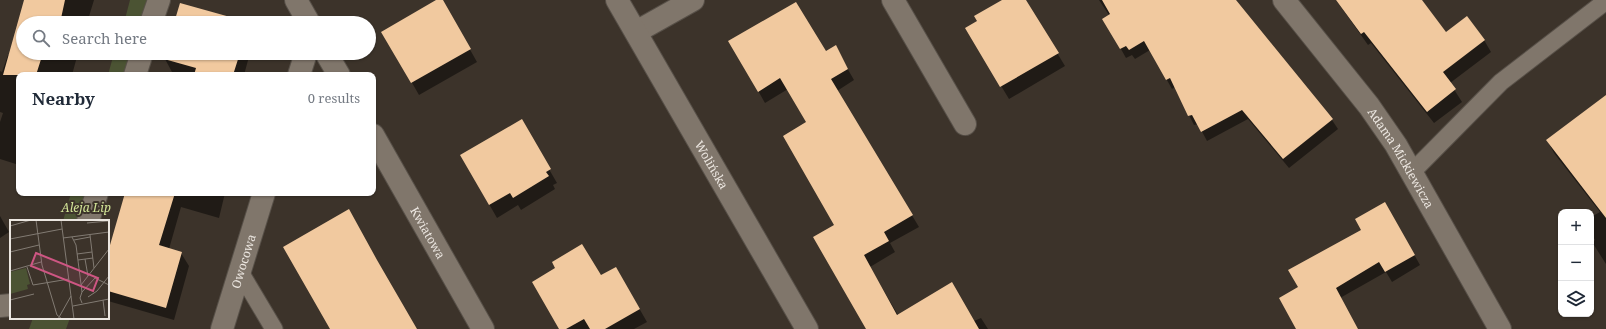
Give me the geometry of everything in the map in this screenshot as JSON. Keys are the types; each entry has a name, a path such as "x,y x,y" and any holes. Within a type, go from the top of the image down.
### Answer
{"street":[{"path":"153,16 159,0"},
{"path":"296,0 305,16"},
{"name":"Wolińska","path":"617,0 807,329"},
{"path":"636,32 694,0"},
{"path":"893,0 965,124"},
{"name":"Adama Mickiewicza","path":"1284,0 1368,106 1412,172 1500,329"},
{"path":"136,72 140,60"},
{"path":"301,72 304,60"},
{"path":"330,60 337,72"},
{"name":"Kwiatowa","path":"376,140 483,329"},
{"path":"88,220 96,196"},
{"name":"Owocowa","path":"222,329 263,196"},
{"path":"0,306 10,305"}],"lane":[{"path":"1412,172 1501,82 1606,1"},
{"path":"240,272 274,329"}],"green space":[{"path":"130,0 169,0 164,16 126,16"},
{"path":"112,60 151,60 147,72 109,72"},
{"name":"Aleja Lip","path":"70,196 108,196 100,220 63,220"},
{"path":"33,319 70,319 66,329 29,329"}],"building":[{"path":"24,0 65,0 62,16 20,16"},
{"path":"436,0 443,0 471,49 411,83 381,32"},
{"path":"1002,0 1026,0 1059,53 1000,87 965,28 977,21 974,16"},
{"path":"1102,0 1236,0 1333,119 1283,159 1242,110 1201,132 1192,115 1188,116 1170,78 1166,80 1144,41 1129,50 1126,46 1120,49 1102,19 1110,14"},
{"path":"1336,0 1422,0 1446,32 1467,16 1485,40 1443,72 1456,89 1427,112 1364,32 1361,34"},
{"path":"796,2 826,51 836,45 848,69 831,79 913,215 884,232 889,241 864,255 897,315 952,282 979,329 866,329 813,237 834,225 783,136 806,122 780,78 758,92 728,41"},
{"path":"180,3 227,16 176,16"},
{"path":"16,29 16,60 41,60 37,72 16,72 16,75 3,75"},
{"path":"168,60 238,60 234,72 195,72 196,68"},
{"path":"1606,95 1606,218 1546,140"},
{"path":"522,119 551,169 546,172 549,176 513,198 510,193 489,205 460,155"},
{"path":"124,196 174,196 159,245 182,252 166,308 109,291 109,249"},
{"path":"1385,202 1415,255 1385,272 1379,262 1336,288 1358,329 1296,329 1279,298 1298,287 1288,270 1361,230 1355,219"},
{"path":"349,209 417,329 330,329 283,247"},
{"path":"582,244 601,275 616,267 640,309 605,329 590,329 584,319 566,329 559,329 532,282 555,268 552,262"}]}
